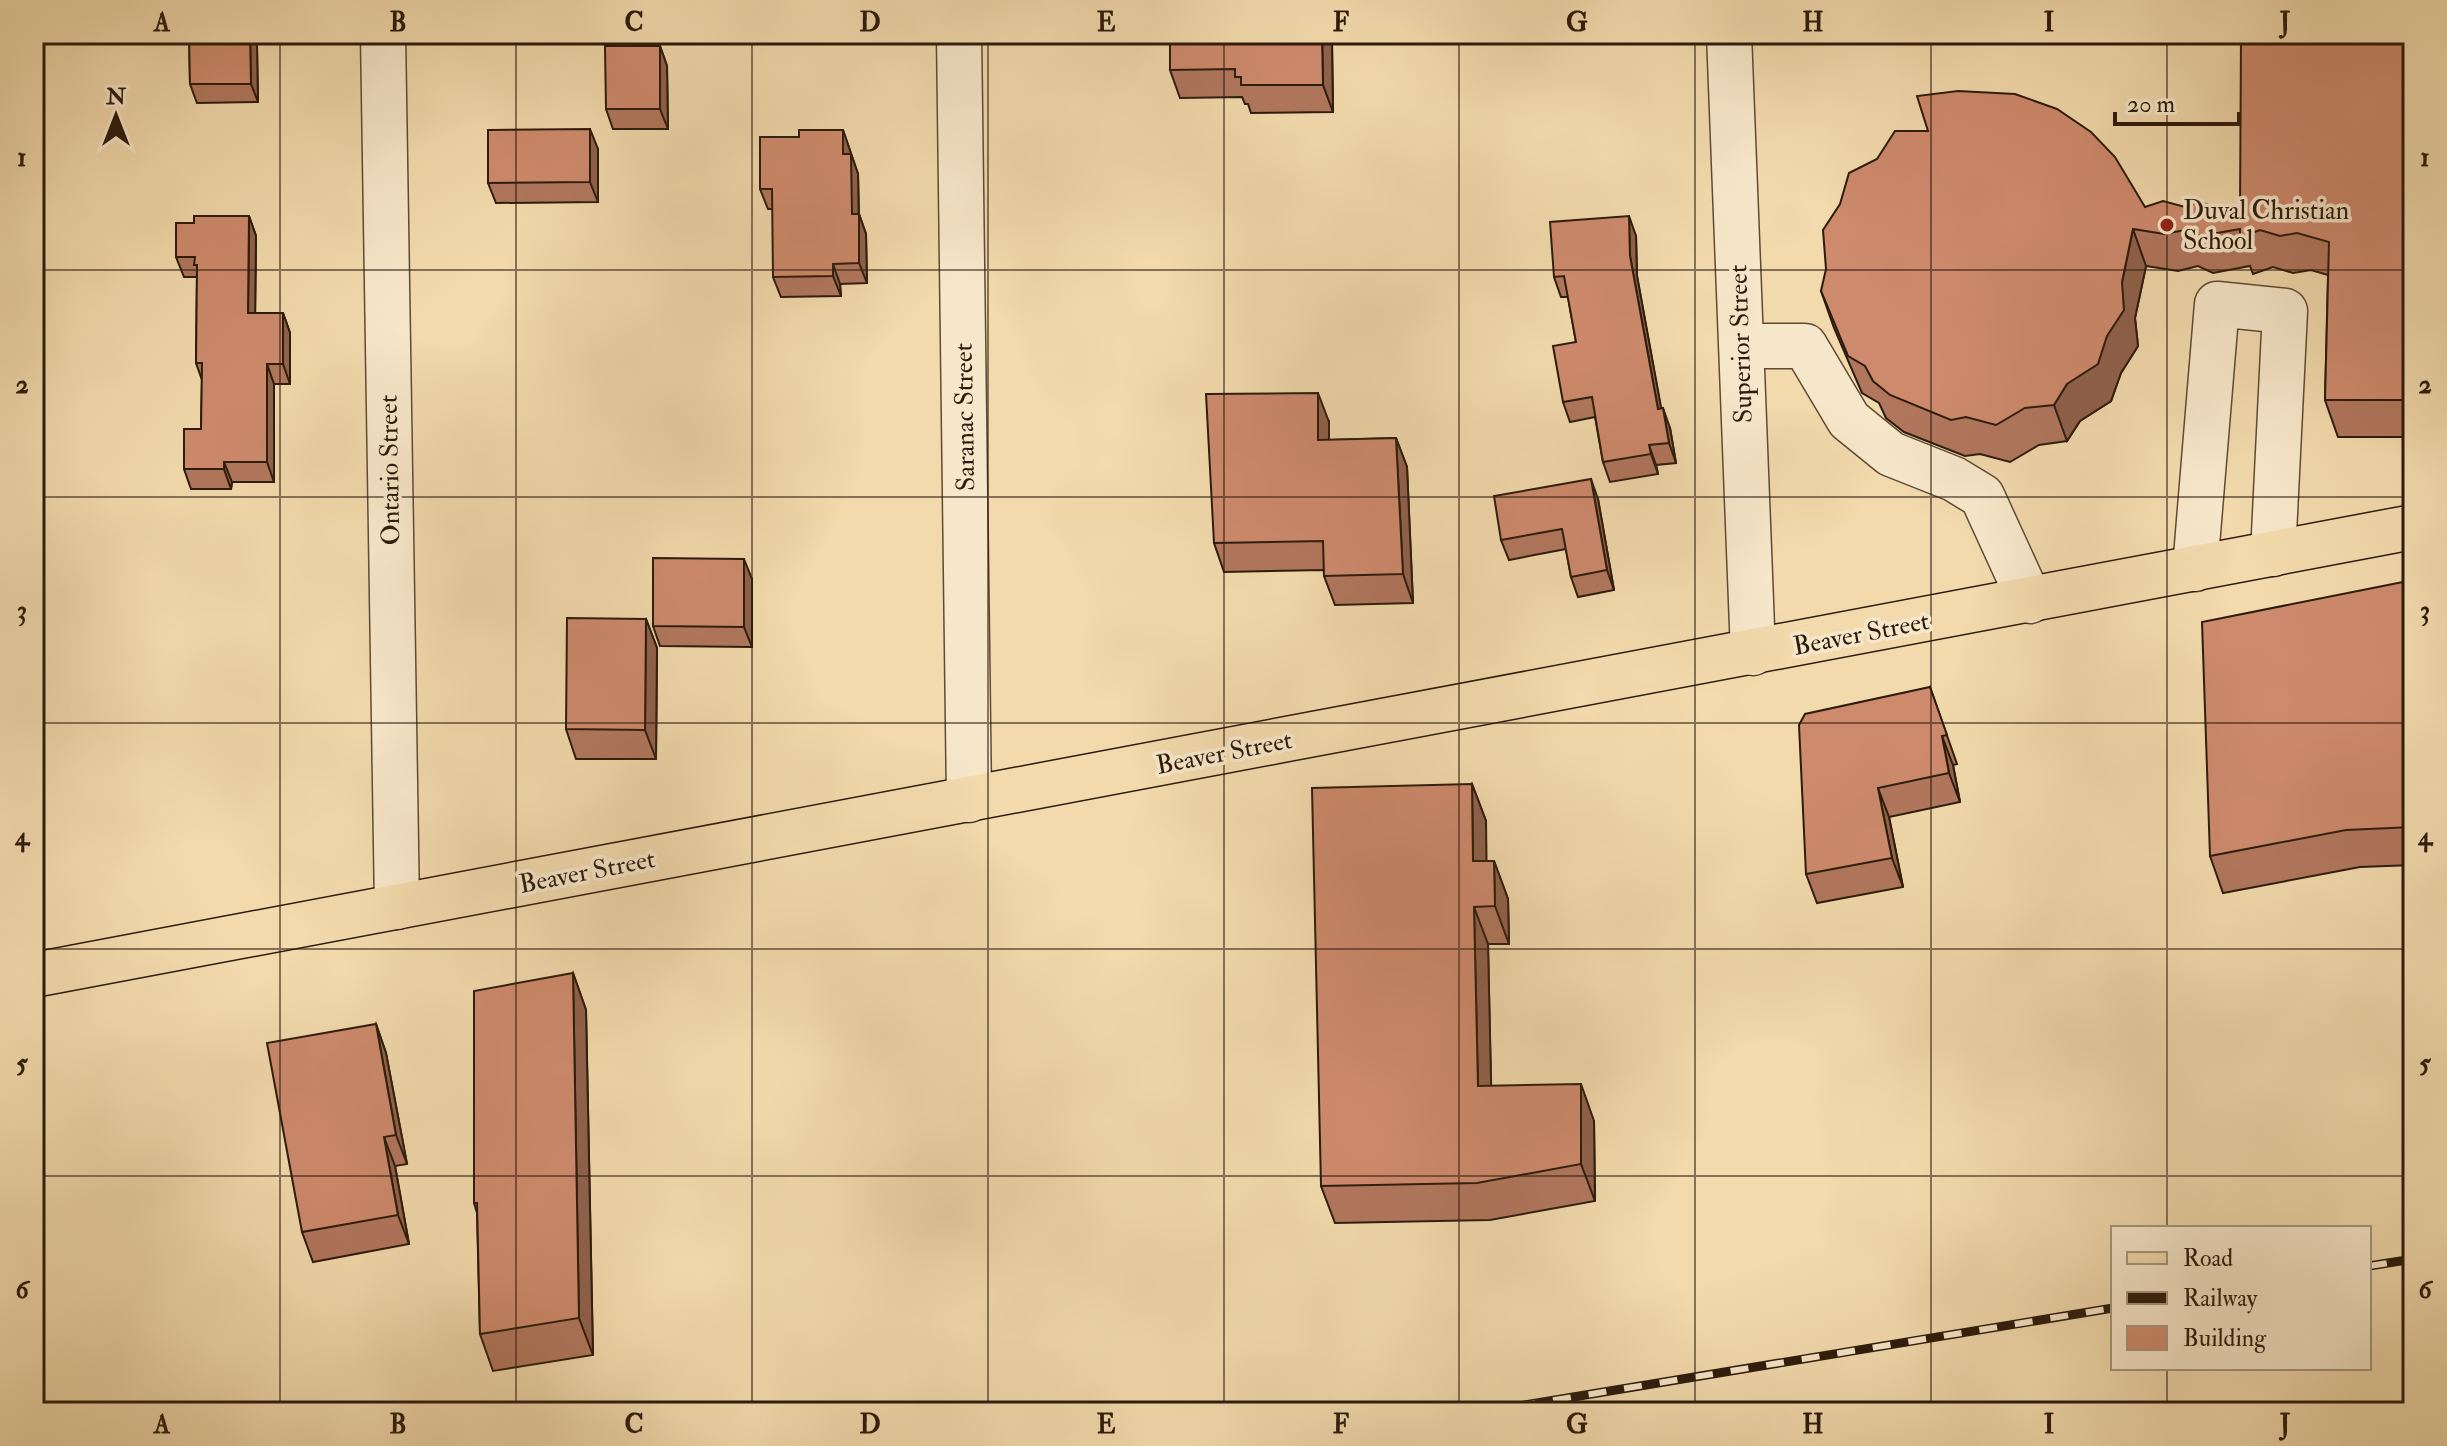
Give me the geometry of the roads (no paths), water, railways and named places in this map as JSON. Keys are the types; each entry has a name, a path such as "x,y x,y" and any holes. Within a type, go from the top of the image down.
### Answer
{"main road":[{"name":"Beaver Street","path":"34,975 2413,527"}],"street":[{"name":"Ontario Street","path":"383,34 397,907"},
{"name":"Saranac Street","path":"959,34 969,800"},
{"name":"Superior Street","path":"1729,34 1753,653"},
{"path":"2195,569 2217,304 2285,311 2273,554"},
{"path":"1741,346 1805,346 1849,420 1891,454 1954,479 1982,496 2030,601"}],"railway":[{"path":"2371,1266 2413,1259"},
{"path":"1482,1412 2111,1308"}],"place":[{"name":"Duval Christian School","path":"2167,225"}]}
